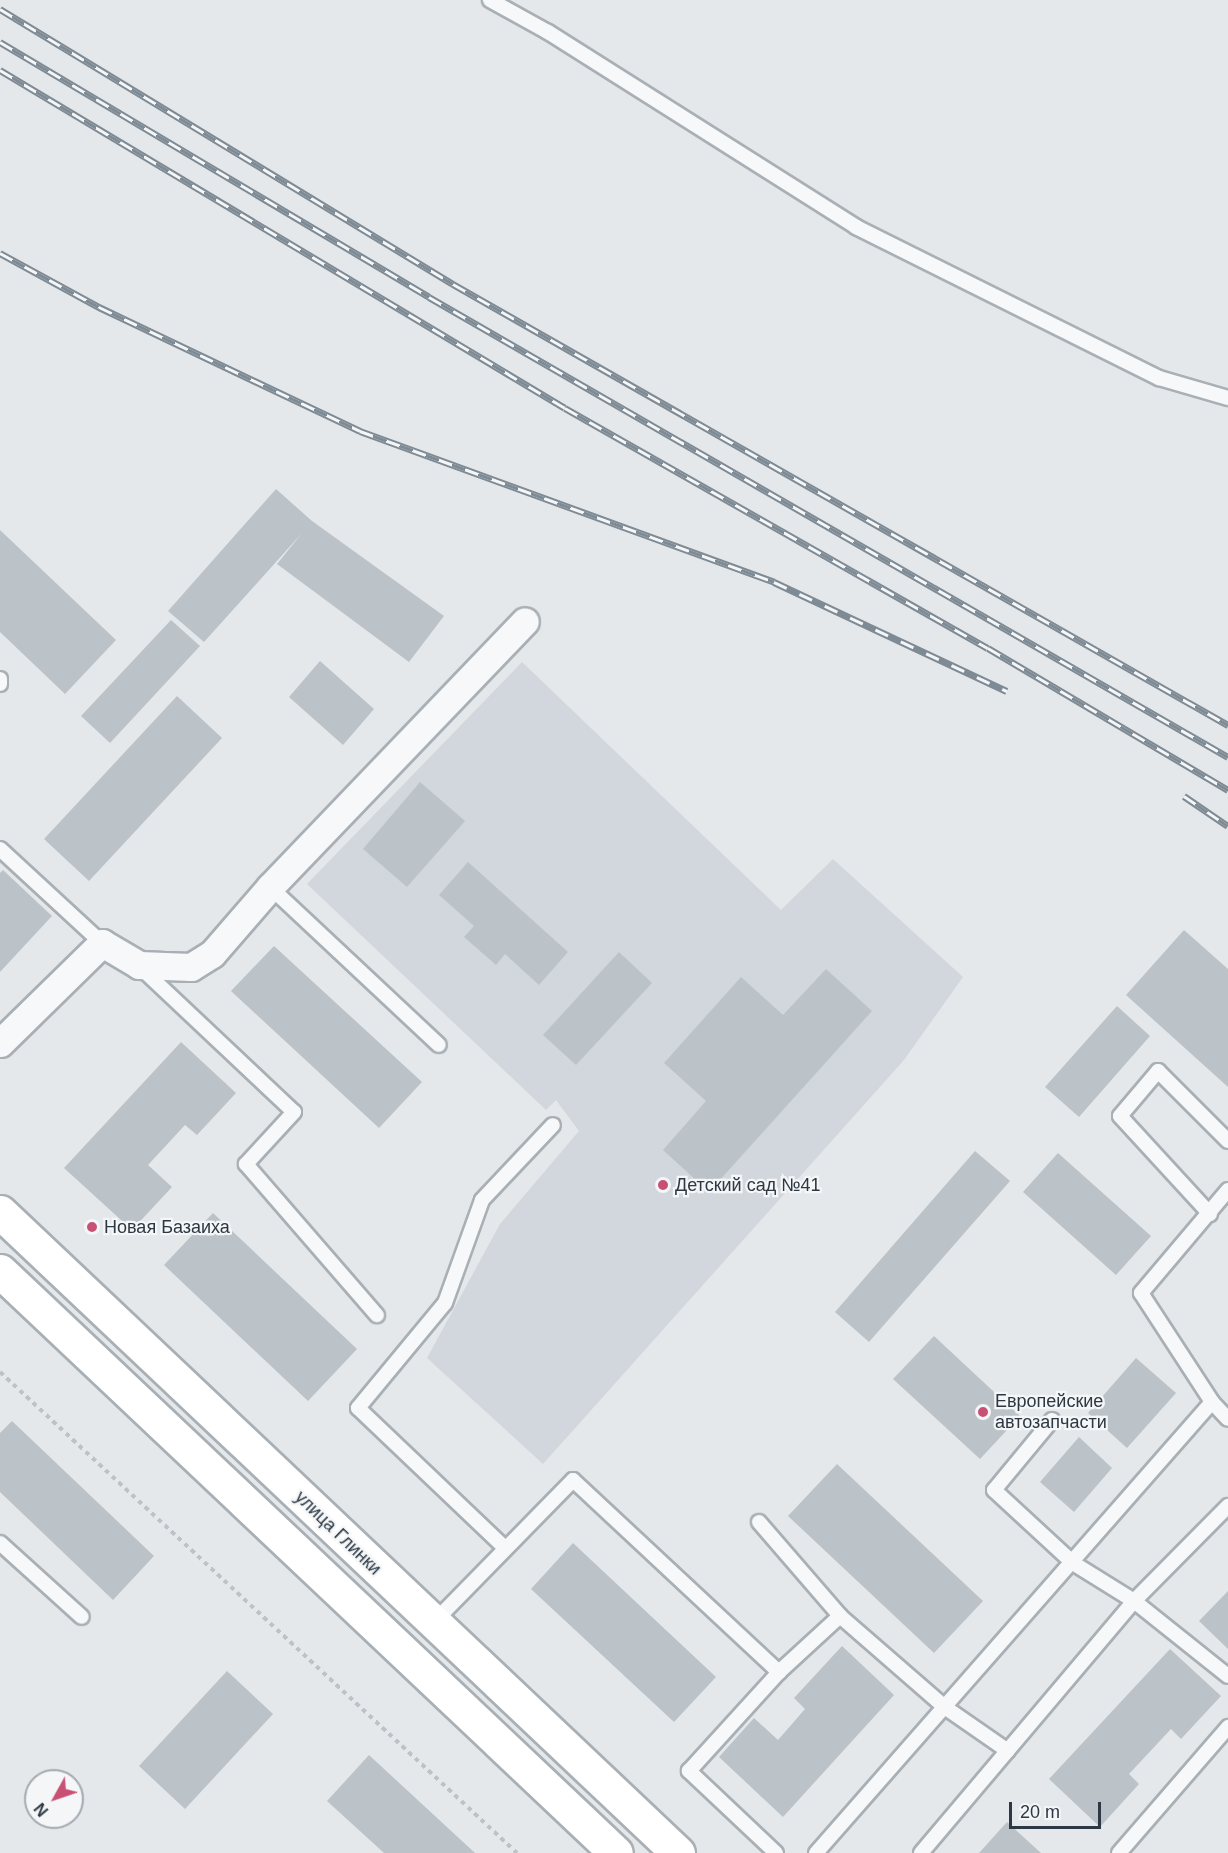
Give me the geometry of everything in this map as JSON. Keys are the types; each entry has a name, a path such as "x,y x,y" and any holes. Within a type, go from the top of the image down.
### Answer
{"highway":[{"name":"улица Глинки","path":"0,1212 678,1853"},
{"path":"0,1271 616,1853"},
{"path":"197,1458 227,1427"}],"street":[{"path":"0,1043 102,943 139,965 191,967 202,962 270,887 525,621"}],"lane":[{"path":"490,0 558,39 856,227 1159,378 1228,398"},
{"path":"0,849 102,943"},
{"path":"270,887 439,1045"},
{"path":"139,965 294,1112 246,1164 378,1315"},
{"path":"1210,1214 1120,1116 1158,1071 1228,1141"},
{"path":"505,1548 358,1408 446,1303 482,1200 553,1125"},
{"path":"1228,1190 1141,1293 1212,1402 1228,1419"},
{"path":"816,1853 946,1708 1212,1402"},
{"path":"1052,1420 994,1490 1073,1563 1134,1601 1228,1676"},
{"path":"433,1623 573,1480 779,1672"},
{"path":"921,1853 1134,1601 1228,1506"},
{"path":"759,1522 840,1616 946,1708 1008,1751"},
{"path":"0,1543 82,1617"},
{"path":"776,1853 689,1771 779,1672 840,1616"},
{"path":"1119,1853 1228,1727"}],"path":[{"path":"0,1372 517,1853"}],"shaded area":[{"path":"522,662 781,910 833,859 963,977 904,1060 543,1464 427,1358 500,1224 579,1131 556,1100 546,1110 307,884"}],"building":[{"path":"276,489 312,521 444,616 409,662 277,564 302,533 204,642 168,611"},
{"path":"0,530 116,640 65,694 0,632"},
{"path":"171,620 200,646 110,743 81,716"},
{"path":"320,661 374,709 343,745 289,697"},
{"path":"177,696 222,738 89,881 44,839"},
{"path":"420,782 465,821 407,887 363,849"},
{"path":"468,862 568,952 539,985 505,954 496,965 464,937 474,926 439,895"},
{"path":"3,870 52,916 0,972 0,873"},
{"path":"1184,930 1228,969 1228,1087 1126,995"},
{"path":"274,946 422,1082 379,1128 231,991"},
{"path":"619,952 652,983 576,1065 543,1035"},
{"path":"826,969 872,1011 709,1192 663,1150 706,1101 664,1063 741,977 783,1015"},
{"path":"1117,1006 1150,1036 1079,1117 1045,1087"},
{"path":"181,1042 236,1093 197,1135 185,1125 148,1165 172,1187 132,1230 64,1168"},
{"path":"975,1151 1010,1181 869,1342 835,1312"},
{"path":"1058,1153 1151,1236 1116,1275 1023,1192"},
{"path":"213,1213 357,1349 308,1401 164,1265"},
{"path":"934,1336 1020,1416 980,1459 893,1379"},
{"path":"1136,1358 1176,1393 1127,1448 1088,1413"},
{"path":"12,1421 154,1556 113,1600 0,1492 0,1433"},
{"path":"1079,1437 1112,1468 1074,1512 1040,1482"},
{"path":"837,1464 983,1601 934,1653 788,1516"},
{"path":"573,1543 716,1677 674,1722 531,1589"},
{"path":"1228,1591 1228,1649 1199,1621"},
{"path":"842,1646 894,1695 783,1817 719,1757 754,1718 778,1740 805,1709 794,1698"},
{"path":"1170,1649 1221,1696 1181,1739 1171,1729 1129,1774 1139,1784 1100,1827 1049,1779"},
{"path":"227,1671 273,1714 185,1809 139,1766"},
{"path":"369,1755 475,1853 384,1853 327,1801"},
{"path":"1007,1822 1041,1853 979,1853"}],"railway":[{"path":"0,9 453,284 1228,725"},
{"path":"0,42 429,297 1228,757"},
{"path":"0,70 565,408 988,648 1228,790"},
{"path":"0,253 99,307 360,431 774,582 1007,691"},
{"path":"1184,796 1228,826"}],"place":[{"name":"Детский сад №41","path":"663,1185"},
{"name":"Новая Базаиха","path":"92,1227"},
{"name":"Европейские автозапчасти","path":"983,1412"}]}
